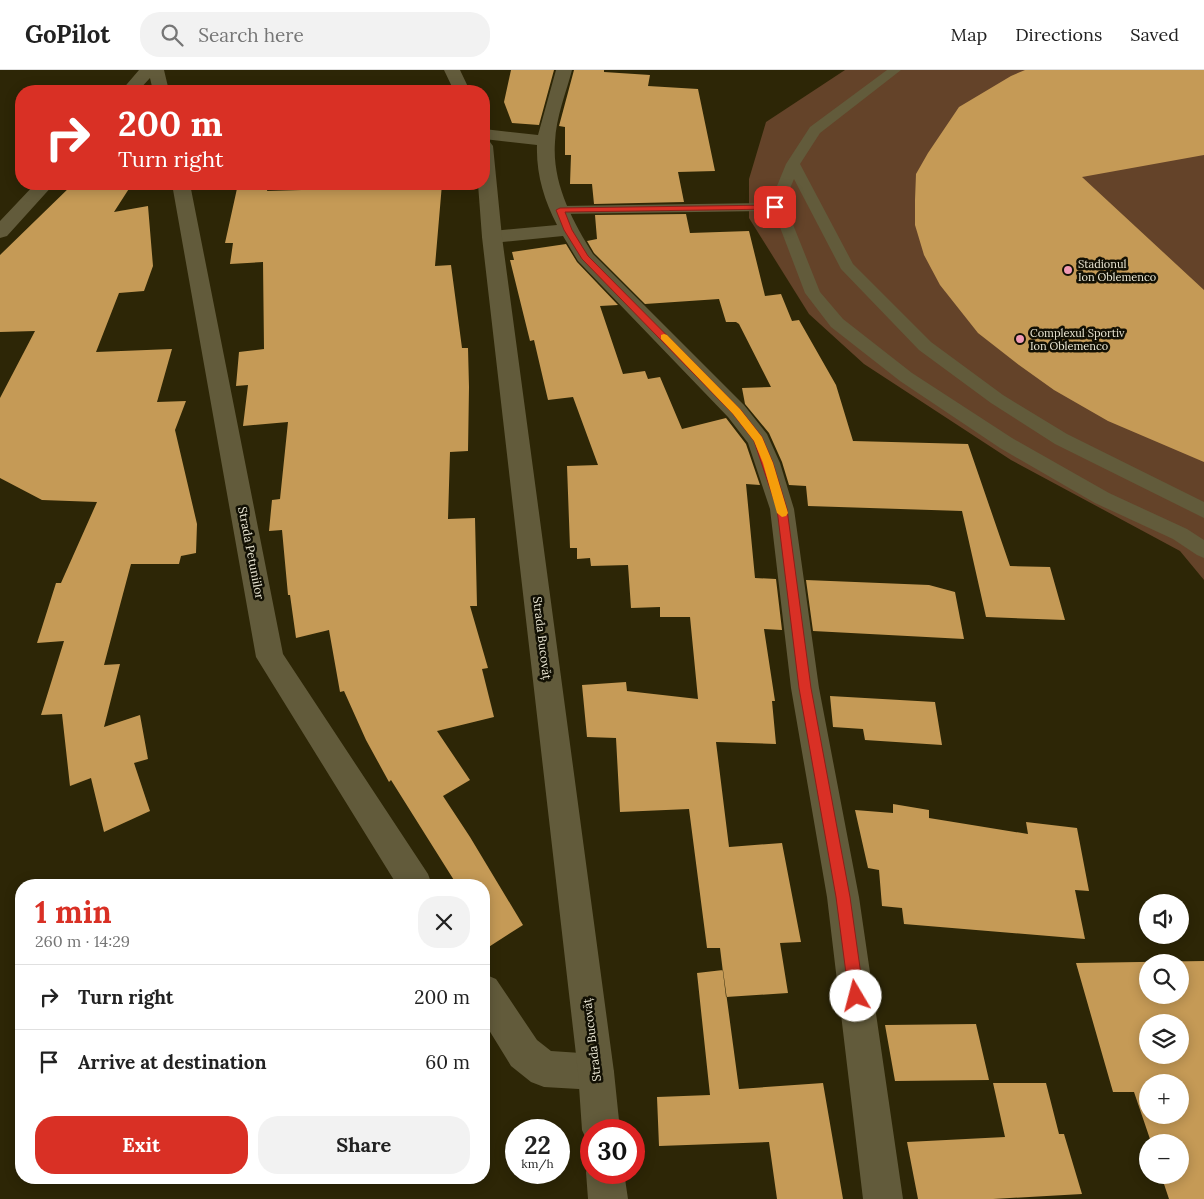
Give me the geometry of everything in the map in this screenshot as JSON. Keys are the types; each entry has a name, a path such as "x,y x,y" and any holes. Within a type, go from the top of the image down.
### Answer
{"street":[{"path":"134,85 148,70"},
{"path":"156,70 160,85"},
{"path":"452,70 459,85"},
{"path":"564,70 546,141 546,169 564,220 585,257 736,411 759,440 782,509 805,688 843,897 883,1199"},
{"path":"490,135 546,141"},
{"path":"0,232 39,190"},
{"name":"Strada Petuniilor","path":"182,190 270,657 412,879"},
{"name":"Strada Bucovăț","path":"488,190 492,237 596,1072 600,1119"},
{"path":"492,237 564,220"},
{"path":"490,1000 524,1053 544,1069 596,1072"},
{"path":"606,1184 608,1199"}],"lane":[{"path":"775,207 793,164 815,130 896,70"},
{"path":"793,164 846,266 924,346 996,398 1061,438 1204,511"},
{"path":"564,220 775,207"},
{"path":"775,207 785,222 814,293 837,323 906,377 1006,443 1102,498 1180,534 1204,550"}],"shaded area":[{"name":"Complexul Sportiv Ion Oblemenco","path":"845,70 1204,70 1204,580 1180,551 1011,460 864,364 809,314 749,218 749,179 766,122"}],"building":[{"path":"511,70 554,70 539,125 512,123 504,102"},
{"path":"574,70 604,70 604,72 650,75 648,86 698,89 715,171 678,172 684,202 594,204 592,184 570,184 571,155 565,155 565,127 559,126"},
{"name":"Stadionul Ion Oblemenco","path":"1025,70 1204,70 1204,155 1082,177 1204,290 1204,462 1108,421 1054,390 1019,365 978,333 940,285 924,255 915,225 916,174 959,107 1011,76"},
{"path":"67,190 128,190 114,212 148,206 153,266 144,291 119,293 96,352 172,349 157,402 186,401 175,430 197,524 196,553 181,556 179,564 131,564 104,665 120,664 104,727 140,715 148,759 134,763 150,811 104,832 91,778 70,786 62,714 41,715 64,641 37,643 56,583 61,583 97,502 42,500 0,478 0,398 35,331 0,332 0,255"},
{"path":"237,190 441,190 435,266 451,265 462,348 468,348 469,387 468,451 450,452 448,519 475,518 477,606 470,606 488,668 482,669 494,717 437,731 470,780 443,796 523,925 490,946 490,879 453,879 391,780 389,782 366,740 344,691 340,692 329,630 296,638 290,595 288,595 282,530 269,531 272,500 280,499 288,422 243,426 248,385 236,386 239,352 264,349 263,262 230,264 233,243 225,243"},
{"path":"686,214 690,233 749,231 765,296 781,294 792,321 799,320 836,385 853,441 968,444 1010,566 1050,567 1065,620 986,617 962,511 808,506 806,486 789,485 782,462 769,433 745,404 742,388 771,387 739,324 736,322 726,322 719,299 645,304 594,253 587,241 597,239 595,215"},
{"path":"566,244 577,262 618,305 600,306 623,374 645,371 648,379 660,377 682,429 726,418 746,444 760,485 746,484 755,578 776,579 782,630 764,629 775,701 772,701 776,744 716,742 729,847 782,843 801,942 780,943 788,993 726,997 720,948 707,948 689,809 620,812 616,738 587,737 582,685 626,682 627,691 698,699 690,617 660,617 660,607 631,608 628,565 591,566 590,558 577,559 577,548 570,548 567,466 598,465 573,397 548,400 534,340 530,341 510,260 514,260 512,252"},
{"path":"806,580 929,585 955,592 964,639 813,631"},
{"path":"830,696 935,702 942,745 865,740 863,729 833,727"},
{"path":"893,804 929,810 929,818 1028,834 1026,822 1077,828 1089,891 1075,890 1085,939 904,924 902,908 882,906 879,870 868,868 855,810 893,813"},
{"path":"1189,961 1204,961 1204,1199 1169,1199 1164,1184 1189,1184 1189,1134 1148,1134 1145,1124 1189,1124 1189,1074 1139,1074 1139,1107 1134,1092 1113,1092 1076,963 1139,962 1139,1004 1189,1004"},
{"path":"723,970 739,1089 823,1083 843,1199 777,1199 769,1142 659,1146 657,1097 710,1095 697,973"},
{"path":"976,1024 989,1080 895,1081 885,1025"},
{"path":"993,1083 1046,1083 1059,1134 1064,1134 1082,1194 993,1199 918,1199 907,1142 1005,1137"}],"slow traffic":[{"path":"664,337 736,411 759,440 768,463 782,513"}],"place":[{"name":"Stadionul Ion Oblemenco","path":"1068,270"},
{"name":"Complexul Sportiv Ion Oblemenco","path":"1020,339"}],"route":[{"path":"775,207 560,210 568,230 585,257 736,411 759,440 768,463 782,509 805,688 843,897 856,996"}]}
